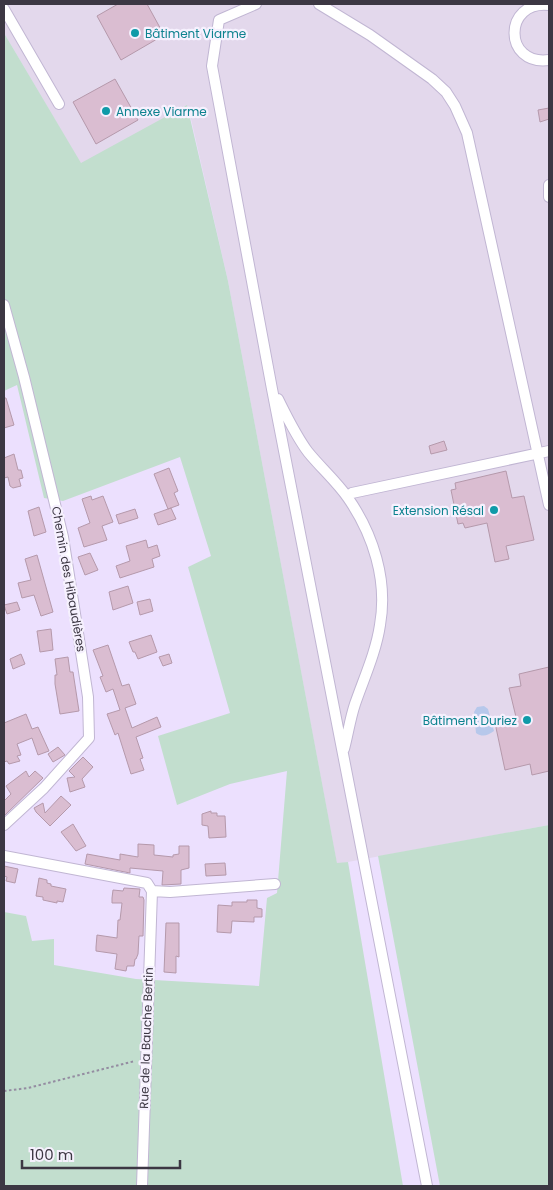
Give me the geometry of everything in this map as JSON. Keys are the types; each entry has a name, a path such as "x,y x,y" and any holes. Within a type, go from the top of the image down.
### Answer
{"street":[{"path":"256,4 219,20 212,66 272,389 427,1186"},
{"path":"319,4 370,35 432,79 446,92 455,106 467,133 549,505"},
{"path":"549,5 539,4 522,12 514,29 514,38 524,54 532,59 549,60"},
{"path":"4,9 59,104"},
{"path":"549,185 549,196"},
{"name":"Chemin des Hibaudières","path":"4,305 24,376 63,538 82,650 88,705 88,738 44,788 4,825"},
{"path":"272,389 296,435 307,451 347,496 367,531 380,572 382,598 380,624 375,647 354,706 343,752"},
{"path":"347,496 379,487 549,451"},
{"path":"4,856 146,883 152,890 170,892 275,884"},
{"name":"Rue de la Bauche Bertin","path":"142,1186 152,890"}],"path":[{"path":"4,1091 28,1088 119,1064 146,1059"}],"shaded area":[{"path":"4,4 549,4 549,825 337,864 228,281 188,106 81,164 4,33"}],"green space":[{"path":"4,33 81,163 187,105 228,281 337,863 348,862 403,1186 4,1186 4,912 26,916 32,941 54,939 54,965 136,979 259,986 267,898 277,893 287,771 230,784 177,805 158,736 230,713 188,567 211,556 180,457 63,501 44,498 17,385 4,391"},
{"path":"549,825 549,1186 440,1186 378,856"}],"water":[{"path":"484,706 488,709 494,731 483,736 476,733 474,712 477,707"}],"building":[{"name":"Bâtiment Viarme","path":"118,4 147,4 164,35 121,60 97,16"},
{"name":"Annexe Viarme","path":"115,79 138,120 96,144 73,102"},
{"path":"549,108 549,119 540,122 538,110"},
{"path":"4,398 6,398 14,425 4,428"},
{"path":"444,441 447,450 431,454 429,446"},
{"path":"14,454 18,470 21,470 23,478 19,479 21,486 13,488 10,486 8,477 4,478 4,458"},
{"path":"169,468 178,491 174,493 179,505 168,509 154,474"},
{"name":"Extension Résal","path":"506,471 512,498 524,496 534,540 506,546 509,559 495,562 487,523 465,528 463,523 458,524 451,490 456,489 455,483"},
{"path":"91,496 92,500 103,496 113,522 102,526 107,540 84,547 78,528 90,523 82,499"},
{"path":"39,507 46,532 34,536 28,511"},
{"path":"171,508 176,519 158,525 154,514"},
{"path":"135,509 138,518 119,524 116,515"},
{"path":"146,540 148,548 157,545 160,556 152,559 154,567 120,578 116,566 130,561 126,546"},
{"path":"90,553 98,570 85,575 78,557"},
{"path":"37,555 53,612 41,616 34,595 22,598 18,583 31,580 25,559"},
{"path":"128,586 133,603 113,610 109,592"},
{"path":"150,599 153,611 140,615 137,602"},
{"path":"17,602 20,610 7,614 4,605"},
{"path":"51,629 53,650 40,652 37,631"},
{"path":"151,635 157,652 138,659 129,642"},
{"path":"108,645 122,686 129,684 136,704 125,708 132,728 157,717 161,727 136,737 143,758 140,759 144,770 131,774 118,733 115,735 107,714 120,710 113,689 106,692 100,677 103,676 93,650"},
{"path":"21,654 25,664 13,669 10,659"},
{"path":"169,654 172,663 163,666 159,657"},
{"path":"68,657 70,672 73,672 79,711 60,714 55,684 55,675 57,675 55,659"},
{"name":"Bâtiment Duriez","path":"549,667 549,771 532,775 530,764 505,770 495,723 516,717 509,688 521,686 519,674"},
{"path":"26,714 32,729 38,727 49,751 38,755 32,738 17,744 21,755 17,756 20,761 9,764 7,761 4,762 4,723"},
{"path":"58,747 65,755 53,762 48,754"},
{"path":"83,757 93,767 82,779 85,787 70,792 67,778 75,777 69,771"},
{"path":"26,771 29,777 35,771 43,778 4,816 4,801 11,794 6,786"},
{"path":"61,796 71,805 50,826 34,808 43,803 45,813"},
{"path":"211,811 211,813 217,813 217,816 225,816 226,837 209,838 208,826 202,825 202,814"},
{"path":"73,824 86,846 76,851 61,832"},
{"path":"138,844 154,845 154,855 173,857 173,855 179,854 179,846 189,846 189,868 181,870 181,884 162,885 163,871 130,868 130,873 85,864 87,854 120,860 120,854 138,857"},
{"path":"225,863 226,875 206,876 205,864"},
{"path":"4,866 18,869 15,883 6,881 7,877 4,876"},
{"path":"39,878 47,880 47,883 51,884 51,886 66,889 63,902 57,901 57,903 43,900 43,897 36,896"},
{"path":"124,888 140,889 139,897 143,897 144,900 143,936 139,936 138,954 134,966 127,966 126,971 115,969 117,954 96,951 97,935 117,938 118,920 120,920 122,903 112,903 113,890 123,891"},
{"path":"247,900 257,900 257,908 262,909 262,917 254,917 254,922 232,921 231,933 217,932 218,905 232,906 232,902 247,902"},
{"path":"166,923 179,923 179,957 176,956 176,973 164,972"}],"place":[{"name":"Bâtiment Viarme","path":"135,33"},
{"name":"Annexe Viarme","path":"106,111"},
{"name":"Extension Résal","path":"494,510"},
{"name":"Bâtiment Duriez","path":"527,720"}]}
